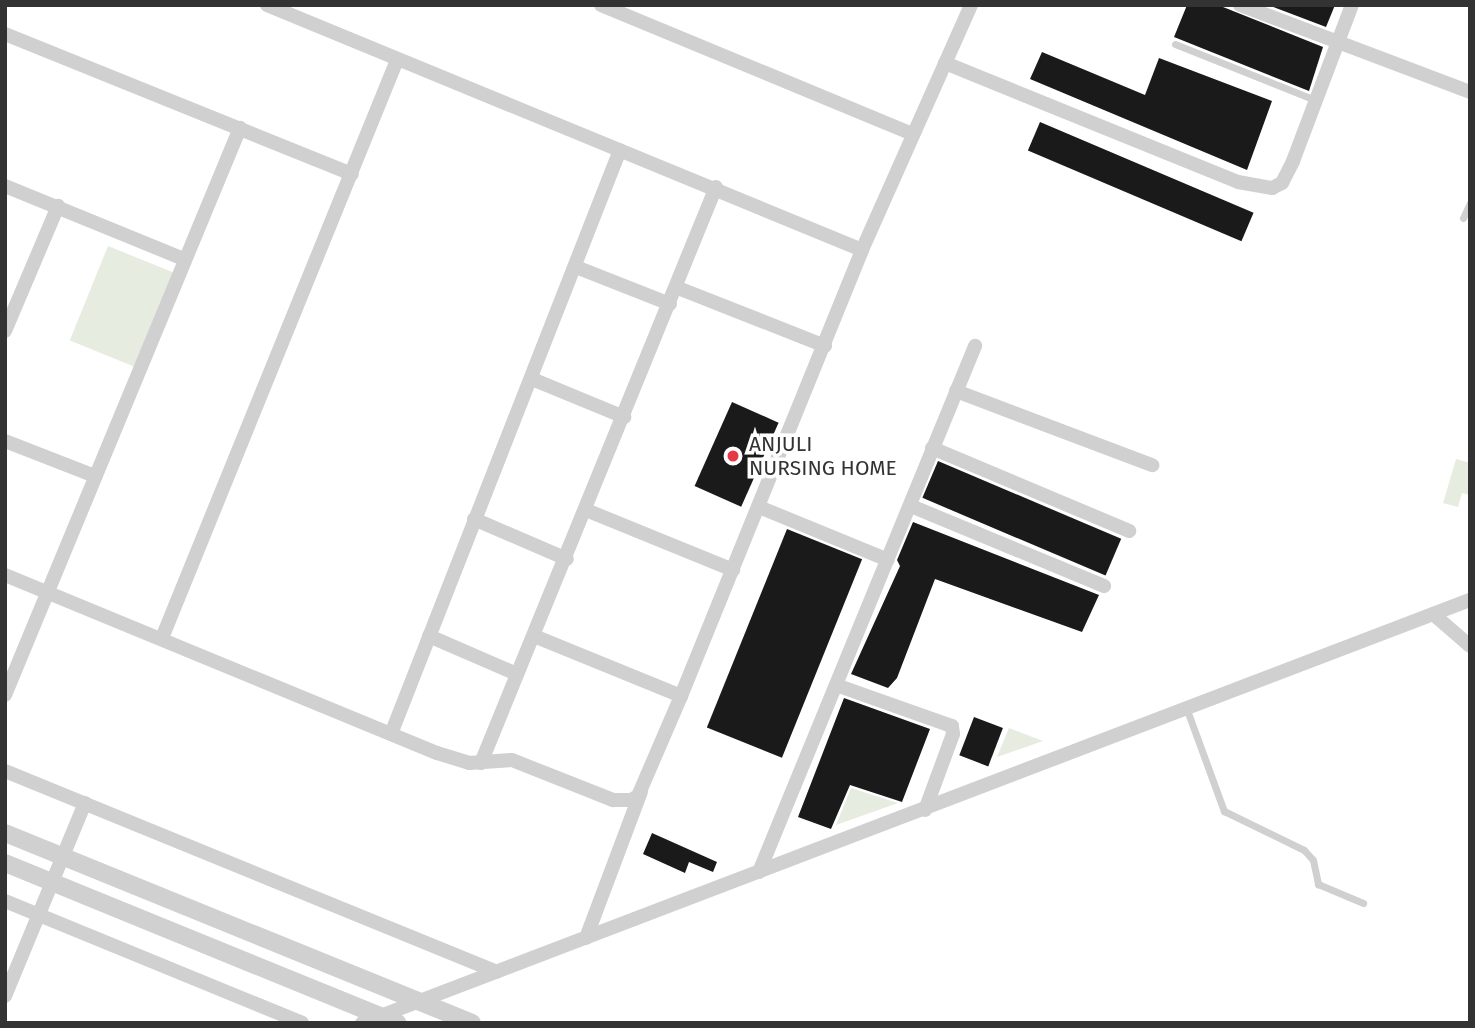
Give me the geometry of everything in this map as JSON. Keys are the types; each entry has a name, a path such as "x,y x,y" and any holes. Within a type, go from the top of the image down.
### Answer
{"street":[{"path":"267,5 397,60 716,187 862,250"},
{"path":"601,5 913,134"},
{"path":"5,575 453,759 481,763 512,760 624,802 638,796 759,507 862,250 971,5"},
{"path":"1240,5 1470,92"},
{"path":"945,63 1255,187 1282,183 1352,5"},
{"path":"5,34 352,174"},
{"path":"162,638 397,60"},
{"path":"5,695 10,671 48,592 240,128"},
{"path":"391,733 620,150"},
{"path":"5,186 184,259"},
{"path":"481,763 678,288 716,187"},
{"path":"5,331 58,206"},
{"path":"576,267 670,304"},
{"path":"678,288 825,346"},
{"path":"759,872 975,346"},
{"path":"532,379 624,417"},
{"path":"956,391 1152,465"},
{"path":"5,441 95,476"},
{"path":"932,448 1129,531"},
{"path":"911,506 1104,586"},
{"path":"759,507 888,560"},
{"path":"586,510 733,570"},
{"path":"474,519 567,559"},
{"path":"362,1023 415,1000 497,972 925,810 1470,600"},
{"path":"1433,614 1470,646"},
{"path":"429,636 517,674"},
{"path":"534,636 681,696"},
{"path":"836,685 952,726 953,734 925,810"},
{"path":"586,938 652,764"},
{"path":"5,771 497,972"},
{"path":"5,996 85,803"},
{"path":"5,833 472,1023"},
{"path":"5,863 398,1023"},
{"path":"5,901 302,1023"}],"lane":[{"path":"1175,44 1315,100"},
{"path":"1463,218 1470,203"},
{"path":"1187,709 1224,811 1304,850 1313,860 1318,884 1363,903"}],"shaded area":[{"path":"108,246 177,274 138,368 70,341"},
{"path":"1456,459 1470,463 1470,495 1462,493 1458,507 1443,503"},
{"path":"1009,728 1043,741 997,757"},
{"path":"851,788 898,803 836,825"}],"building":[{"path":"1187,5 1218,5 1323,47 1309,91 1174,37"},
{"path":"1268,5 1335,5 1326,27"},
{"path":"1042,52 1145,95 1159,58 1272,101 1247,170 1030,79"},
{"path":"1040,122 1254,213 1241,241 1028,151"},
{"path":"732,402 779,423 741,507 695,486"},
{"path":"938,461 1121,539 1106,576 922,498"},
{"path":"913,522 1099,595 1082,632 935,579 897,678 888,688 851,674 900,566 897,560"},
{"path":"787,529 862,559 782,758 707,727"},
{"path":"844,698 930,729 902,802 850,785 831,829 798,817"},
{"path":"974,717 1003,728 988,766 959,755"},
{"path":"652,833 717,862 713,872 689,862 685,873 643,854"}],"place":[{"name":"ANJULI NURSING HOME","path":"733,456"}]}
